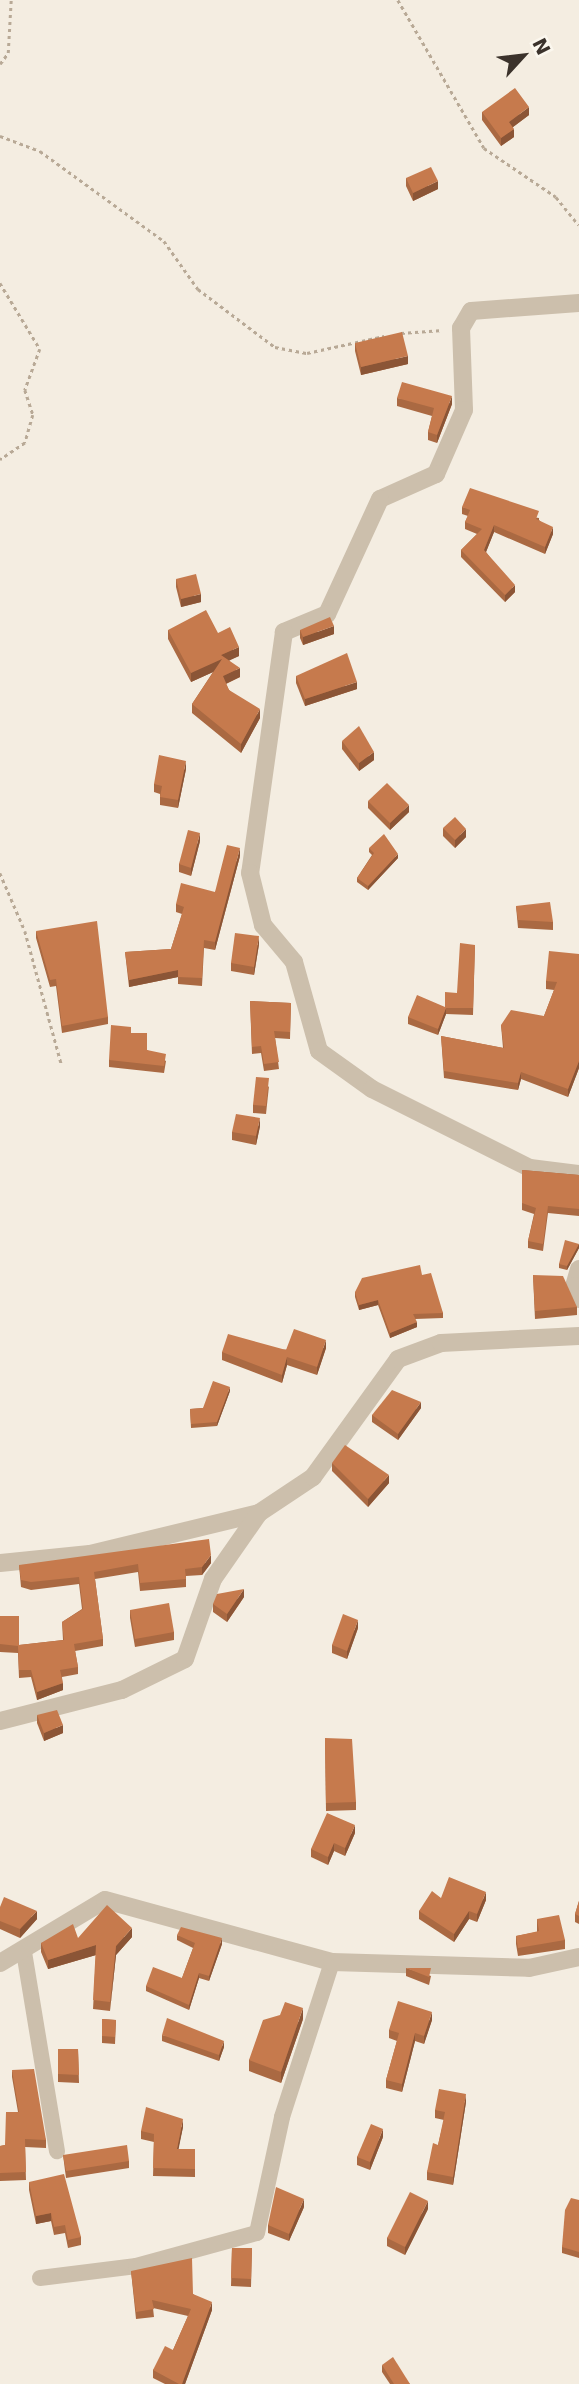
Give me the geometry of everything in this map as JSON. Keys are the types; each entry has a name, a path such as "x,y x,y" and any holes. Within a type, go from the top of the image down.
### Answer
{"street":[{"path":"579,303 503,304 471,311 460,328 464,410 436,474 380,499 327,614 284,632 250,873 263,925 294,962 319,1051 372,1089 530,1168 579,1174"},
{"path":"579,1269 574,1286 579,1299"},
{"path":"0,1721 122,1690 185,1658 213,1579 259,1513 313,1476 398,1359 441,1343 579,1336"},
{"path":"0,1563 90,1554 259,1513"},
{"path":"0,1964 24,1952 105,1900 332,1962 529,1968 579,1957"},
{"path":"24,1952 57,2151"},
{"path":"40,2278 136,2266 257,2233 282,2117 332,1962"}],"path":[{"path":"0,64 8,53 11,0"},
{"path":"398,0 484,148 556,197 579,225"},
{"path":"0,136 40,151 164,241 198,289 275,347 307,353 395,334 460,328"},
{"path":"0,283 40,349 25,390 33,415 25,443 0,460"},
{"path":"0,873 25,931 61,1063"}],"building":[{"path":"515,88 529,107 509,122 514,129 501,138 482,112"},
{"path":"431,167 438,181 413,193 406,178"},
{"path":"402,332 408,356 361,367 355,343"},
{"path":"402,382 452,396 437,435 428,432 434,408 397,398"},
{"path":"470,488 539,511 536,519 553,527 545,547 494,525 484,550 515,585 505,595 461,550 482,529 465,522 470,510 462,507"},
{"path":"196,574 201,594 181,599 176,579"},
{"path":"206,610 218,633 230,627 239,647 221,655 240,668 223,676 229,690 260,709 241,744 192,704 222,659 191,673 168,630"},
{"path":"330,617 334,626 303,637 300,630"},
{"path":"347,653 357,682 305,699 296,676"},
{"path":"359,726 374,752 359,763 342,741"},
{"path":"159,755 186,761 178,800 160,797 162,786 154,784"},
{"path":"387,783 409,805 390,823 368,801"},
{"path":"455,817 466,829 455,840 443,828"},
{"path":"188,830 200,833 191,868 179,864"},
{"path":"384,834 398,854 368,886 357,878 374,853 369,848"},
{"path":"227,845 240,848 215,942 204,940 202,978 178,977 178,970 129,980 125,952 171,949 184,907 176,904 181,883 215,892"},
{"path":"550,902 553,922 518,920 516,906"},
{"path":"97,921 108,1017 62,1026 56,979 50,980 36,931"},
{"path":"235,933 259,936 254,967 231,963"},
{"path":"460,943 475,945 473,1008 446,1008 438,1029 408,1017 417,995 445,1007 445,992 457,993"},
{"path":"549,951 579,954 579,1061 568,1089 521,1072 518,1083 444,1071 441,1036 504,1048 501,1025 511,1010 544,1016 557,982 546,981"},
{"path":"250,1001 291,1003 290,1032 274,1031 279,1062 264,1064 261,1046 252,1047"},
{"path":"111,1025 131,1027 131,1033 147,1033 147,1050 166,1054 164,1066 109,1060"},
{"path":"256,1077 269,1078 266,1106 253,1105"},
{"path":"236,1114 260,1118 256,1136 232,1132"},
{"path":"522,1170 579,1175 579,1209 548,1206 543,1244 528,1241 536,1208 522,1203"},
{"path":"565,1240 579,1244 567,1266 559,1264"},
{"path":"420,1265 422,1275 431,1273 443,1313 413,1314 417,1322 390,1333 378,1300 359,1305 355,1292 362,1278"},
{"path":"533,1275 563,1276 577,1307 535,1311"},
{"path":"294,1329 326,1340 317,1367 287,1357 282,1375 222,1352 228,1334 286,1350"},
{"path":"213,1381 230,1387 217,1422 191,1424 190,1409 203,1408"},
{"path":"392,1390 421,1402 398,1434 372,1415"},
{"path":"345,1445 389,1475 368,1499 332,1463"},
{"path":"209,1539 211,1555 202,1567 185,1569 186,1579 140,1583 138,1564 94,1572 103,1639 74,1644 78,1667 60,1670 63,1683 37,1692 31,1670 19,1670 18,1646 0,1644 0,1616 19,1616 19,1645 64,1640 62,1622 83,1609 79,1577 31,1582 21,1580 19,1565"},
{"path":"244,1589 227,1614 213,1604 217,1594"},
{"path":"169,1603 174,1632 135,1639 130,1610"},
{"path":"343,1614 358,1620 347,1651 332,1645"},
{"path":"57,1710 63,1725 44,1733 37,1715"},
{"path":"325,1738 352,1739 356,1802 326,1803"},
{"path":"327,1813 355,1825 345,1848 334,1843 328,1857 311,1849"},
{"path":"449,1877 486,1892 477,1914 469,1911 454,1934 419,1911 432,1891 441,1898"},
{"path":"4,1897 37,1911 20,1929 0,1921 0,1907"},
{"path":"107,1905 132,1928 116,1946 110,2002 93,2000 96,1945 48,1960 41,1943 73,1924 78,1938"},
{"path":"559,1915 565,1940 518,1948 516,1936 539,1931 537,1919"},
{"path":"181,1927 222,1938 209,1976 199,1973 189,2005 146,1986 153,1967 182,1978 195,1943 177,1935"},
{"path":"406,1968 431,1968 429,1977"},
{"path":"398,2001 432,2012 424,2036 415,2033 402,2084 386,2080 399,2033 389,2030"},
{"path":"285,2002 303,2008 281,2072 249,2060 263,2020 280,2015"},
{"path":"167,2018 224,2041 219,2055 162,2035"},
{"path":"102,2019 116,2020 115,2037 102,2036"},
{"path":"58,2049 78,2049 79,2075 58,2074"},
{"path":"34,2069 46,2140 25,2139 26,2172 0,2173 0,2146 5,2145 6,2112 19,2112 12,2070"},
{"path":"439,2089 466,2094 453,2177 427,2172 433,2143 438,2145 445,2112 435,2110"},
{"path":"146,2107 183,2119 177,2149 195,2149 195,2169 153,2168 154,2134 141,2131"},
{"path":"371,2124 383,2129 370,2162 357,2157"},
{"path":"127,2145 129,2161 66,2171 63,2155"},
{"path":"64,2174 81,2237 68,2240 65,2225 54,2227 51,2213 36,2216 29,2182"},
{"path":"276,2187 304,2199 289,2234 268,2225"},
{"path":"410,2192 428,2201 405,2247 387,2238"},
{"path":"571,2198 579,2200 579,2252 562,2247 565,2210"},
{"path":"232,2248 252,2248 251,2279 231,2278"},
{"path":"192,2258 193,2294 212,2302 182,2384 179,2384 153,2370 165,2346 173,2350 191,2309 152,2300 154,2309 136,2312 131,2271"},
{"path":"393,2357 410,2384 394,2384 382,2365"}]}
